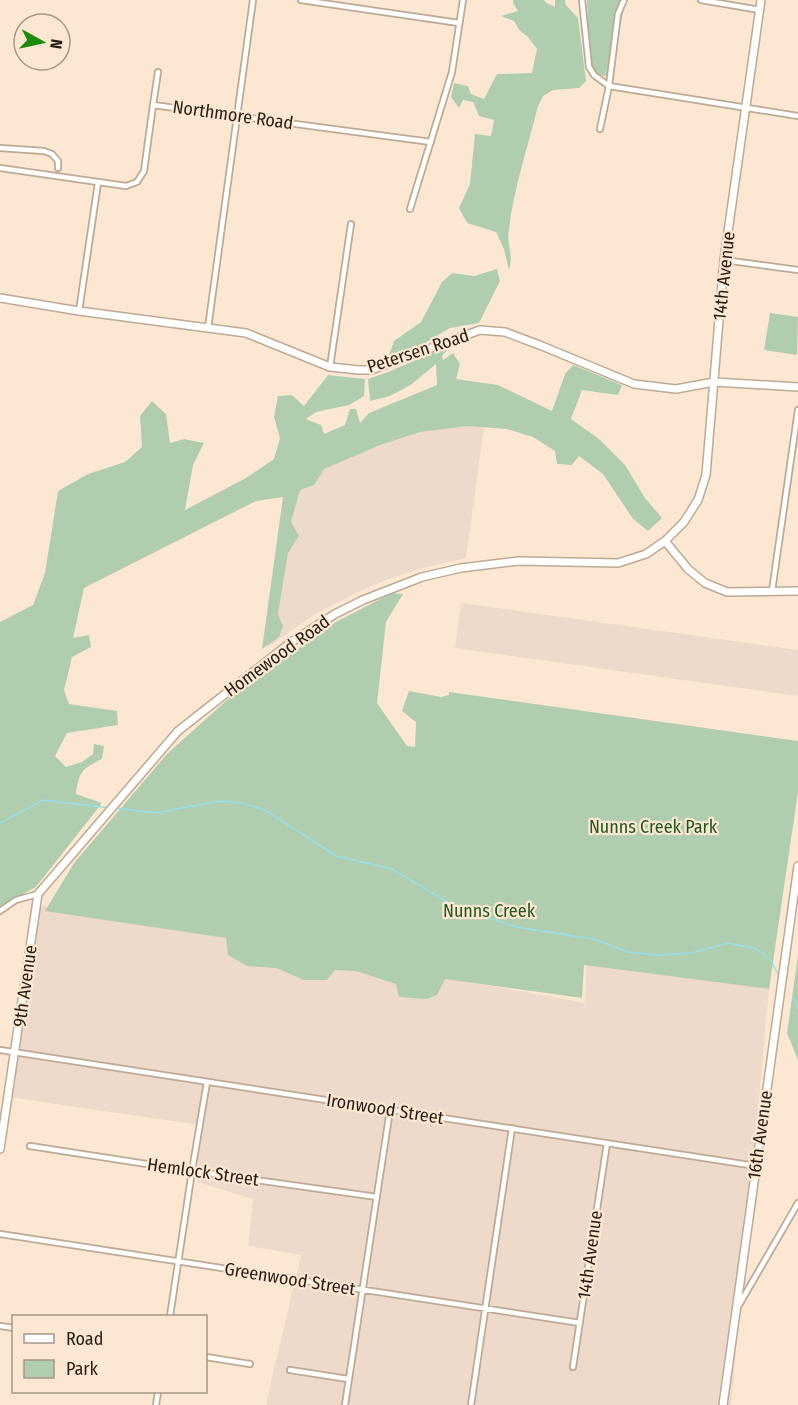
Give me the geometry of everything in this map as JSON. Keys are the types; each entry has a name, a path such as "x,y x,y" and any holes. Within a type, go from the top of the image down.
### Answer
{"main road":[{"name":"14th Avenue","path":"665,541 684,522 698,500 705,475 724,260 762,0"},
{"name":"Petersen Road","path":"0,298 246,333 330,367 371,370 480,330 505,332 634,384 676,389 714,382 798,387"},
{"path":"665,541 688,569 705,583 727,592 798,591"},
{"name":"Homewood Road","path":"38,894 178,731 290,643 335,614 363,600 422,578 461,568 519,561 618,563 646,554 665,541"},
{"name":"16th Avenue","path":"723,1405 798,866"},
{"name":"9th Avenue","path":"0,1149 38,894"}],"street":[{"path":"208,328 253,0"},
{"path":"301,0 459,23"},
{"path":"357,8 358,0"},
{"path":"410,209 452,72 462,0"},
{"path":"582,0 589,67 594,75 609,86 798,116"},
{"path":"600,129 609,86 618,15 624,0"},
{"path":"701,0 760,10"},
{"path":"153,105 158,72"},
{"name":"Northmore Road","path":"98,183 126,186 137,182 144,171 153,105 431,142"},
{"path":"0,148 45,151 52,154 58,161 58,168"},
{"path":"0,168 98,183 79,311"},
{"path":"330,367 351,224"},
{"path":"724,260 798,270"},
{"path":"772,591 798,410"},
{"path":"0,910 16,900 38,894"},
{"name":"Ironwood Street","path":"0,1050 756,1166"},
{"path":"170,1315 207,1082"},
{"path":"345,1405 390,1110"},
{"path":"471,1405 512,1128"},
{"name":"14th Avenue","path":"573,1367 606,1143"},
{"name":"Hemlock Street","path":"30,1146 376,1197"},
{"path":"736,1310 798,1203"},
{"name":"Greenwood Street","path":"0,1234 580,1323"},
{"path":"207,1358 250,1364"},
{"path":"290,1370 348,1379"}],"shaded area":[{"path":"486,413 466,558 416,570 358,592 314,615 267,648 291,475 375,432"},
{"path":"461,603 798,650 798,696 455,648"},
{"path":"37,905 585,1003 587,952 769,989 731,1405 267,1405 301,1255 248,1246 253,1199 197,1182 200,1125 8,1097"}],"green space":[{"path":"513,0 544,0 555,7 555,0 565,0 566,5 578,18 586,81 579,88 553,90 543,96 538,106 511,213 508,234 511,258 509,270 504,249 496,232 467,223 459,208 470,184 475,134 491,136 494,120 479,116 473,102 463,100 459,108 451,97 454,83 468,86 471,94 484,99 497,74 532,73 537,49 514,21 501,16 518,11"},
{"path":"587,0 626,0 608,76 593,75 589,50"},
{"path":"497,269 500,281 479,323 450,328 418,347 388,358 394,341 421,322 442,282 452,273 474,276"},
{"path":"770,313 798,317 797,355 764,350"},
{"path":"453,344 442,356 443,360 453,353 460,364 456,379 498,385 552,411 565,374 573,365 622,385 618,395 582,390 571,419 599,439 625,465 645,498 662,518 648,531 633,519 603,474 579,456 572,465 557,464 555,451 533,437 507,429 467,426 420,432 380,445 324,469 314,485 300,490 291,522 299,536 288,553 278,614 283,626 279,637 262,649 283,497 256,501 84,588 73,638 89,635 91,647 72,657 64,690 69,704 117,711 118,725 67,733 55,756 66,767 82,762 93,754 94,744 104,746 102,759 90,765 80,775 76,794 102,803 36,887 0,906 0,622 33,605 45,573 58,491 88,474 125,462 142,447 140,416 152,401 166,414 170,443 184,439 204,443 193,465 185,510 246,478 274,459 280,438 274,417 278,396 292,395 304,406 328,375 365,379 364,396 349,405 316,412 306,419 321,425 324,434 345,425 350,409 356,409 360,423 369,413 437,385 436,364 412,384 390,396 370,401 368,379"},
{"name":"Nunns Creek Park","path":"392,593 403,594 386,622 377,703 407,746 415,747 416,722 402,711 409,691 441,697 449,695 449,692 798,741 798,792 769,989 584,965 582,998 445,979 437,995 426,999 399,997 396,984 356,971 335,970 327,980 304,980 276,968 247,966 228,955 226,938 45,911 74,863 167,754 238,690 336,622"},
{"path":"798,955 798,1060 787,1033"}],"waterway":[{"name":"Nunns Creek","path":"0,823 43,800 110,808"},
{"name":"Nunns Creek","path":"115,808 156,813 219,801 242,803 267,811 336,856 392,869 454,906 516,927 594,939 628,952 659,955 691,953 729,943 757,949 770,959 778,974"},
{"name":"Nunns Creek","path":"793,997 798,1009"}]}
